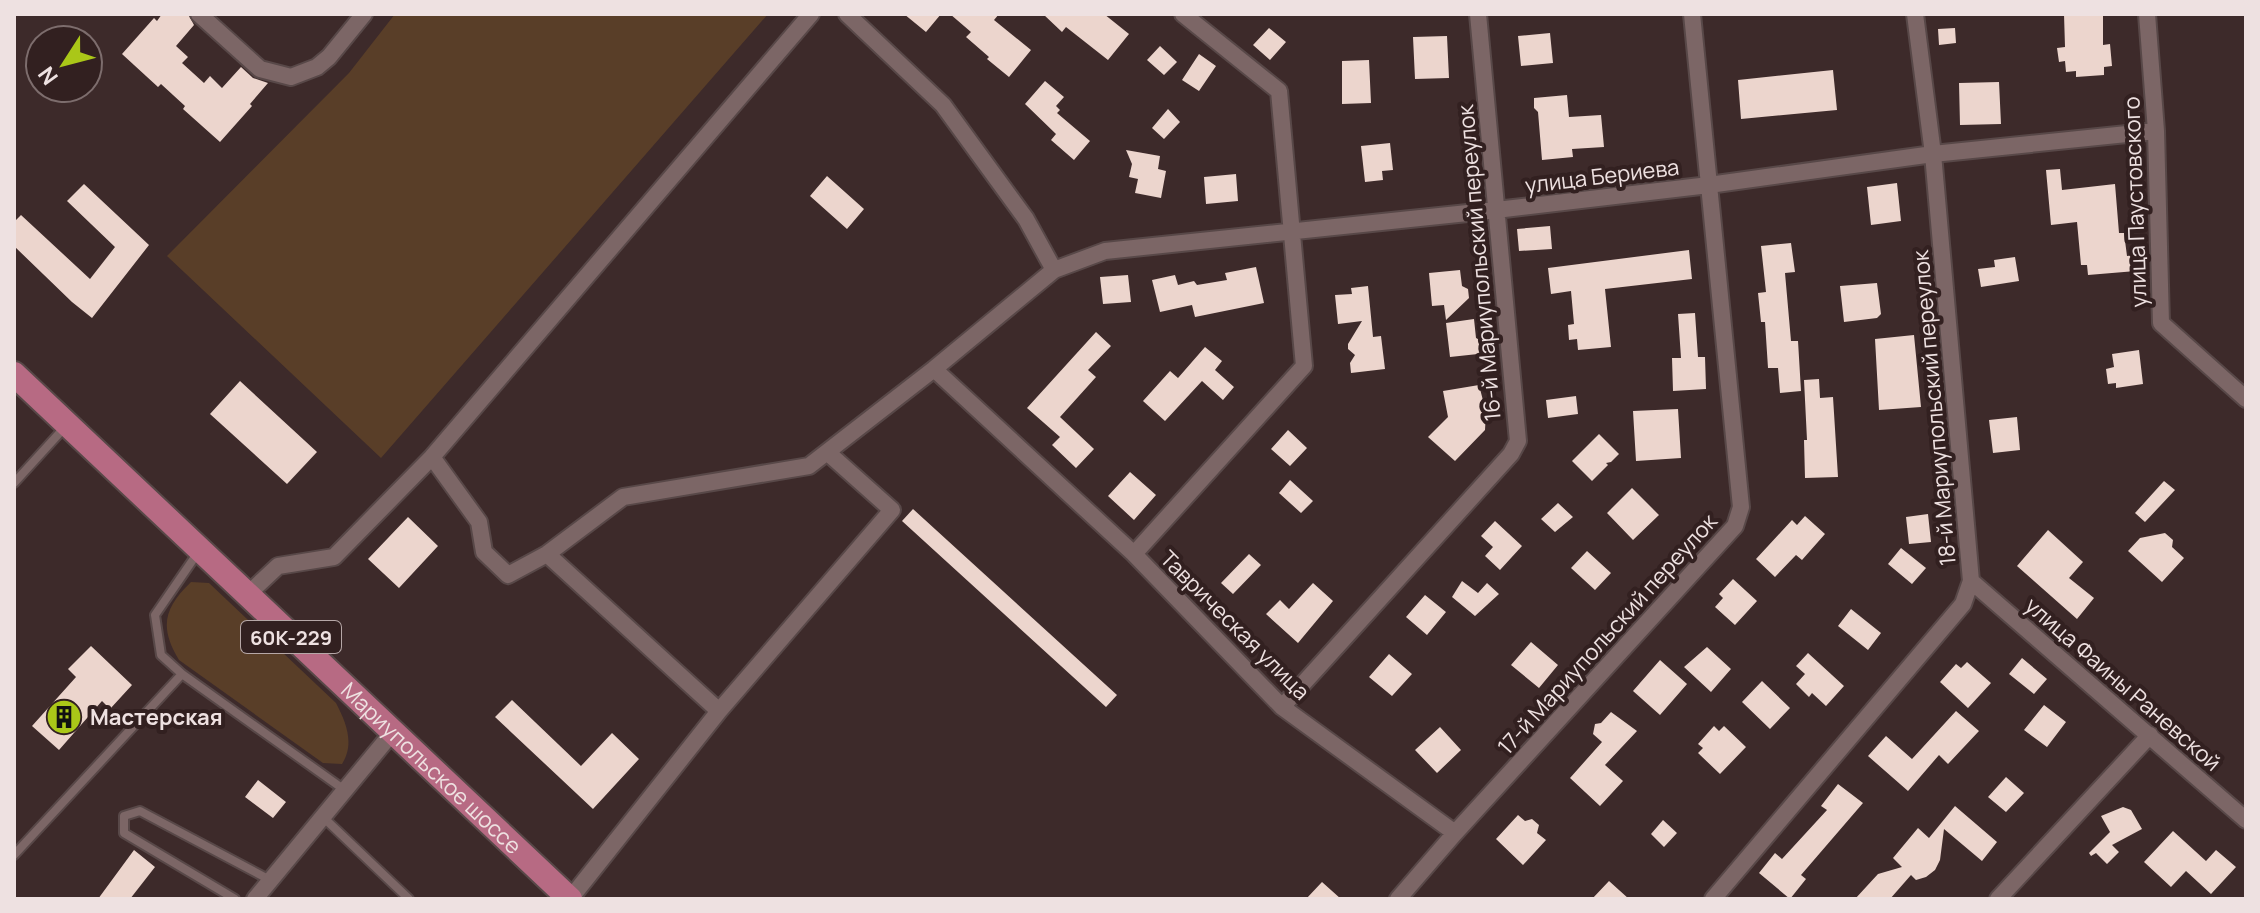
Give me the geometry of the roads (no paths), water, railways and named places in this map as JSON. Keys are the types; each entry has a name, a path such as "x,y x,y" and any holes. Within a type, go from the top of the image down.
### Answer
{"main road":[{"name":"Мариупольское шоссе","path":"14,374 570,899"}],"street":[{"path":"199,14 260,69 291,77 317,67 329,57 364,14"},
{"path":"247,595 278,566 334,557 432,457 811,14"},
{"path":"847,14 943,105 1026,219 1054,270"},
{"path":"1134,554 1304,366 1279,91 1183,14"},
{"name":"16-й Мариупольский переулок","path":"1282,707 1511,454 1518,441 1478,14"},
{"name":"17-й Мариупольский переулок","path":"1455,833 1735,526 1741,507 1692,14"},
{"name":"18-й Мариупольский переулок","path":"1713,899 1963,604 1971,581 1933,154 1915,14"},
{"name":"улица Паустовского","path":"2147,14 2156,131 2161,323 2246,399"},
{"name":"улица Бериева","path":"432,457 479,522 484,552 508,575 547,554 623,497 809,466 1054,270 1105,251 1496,210 1933,154 2156,131"},
{"name":"Таврическая улица","path":"934,369 1134,554 1282,707 1455,833"},
{"path":"570,899 719,711 892,510 827,452"},
{"path":"547,554 719,711"},
{"name":"улица Фаины Раневской","path":"1971,581 2246,820"},
{"path":"255,899 392,733"},
{"path":"1998,899 2150,735"},
{"path":"1398,899 1455,833"}],"lane":[{"path":"14,483 67,424"},
{"path":"199,550 155,615 161,655 182,674 346,791"},
{"path":"14,855 182,674"},
{"path":"235,899 124,833 124,816 140,811 270,880"},
{"path":"324,818 409,899"}],"place":[{"name":"Мастерская","path":"64,717"}]}
